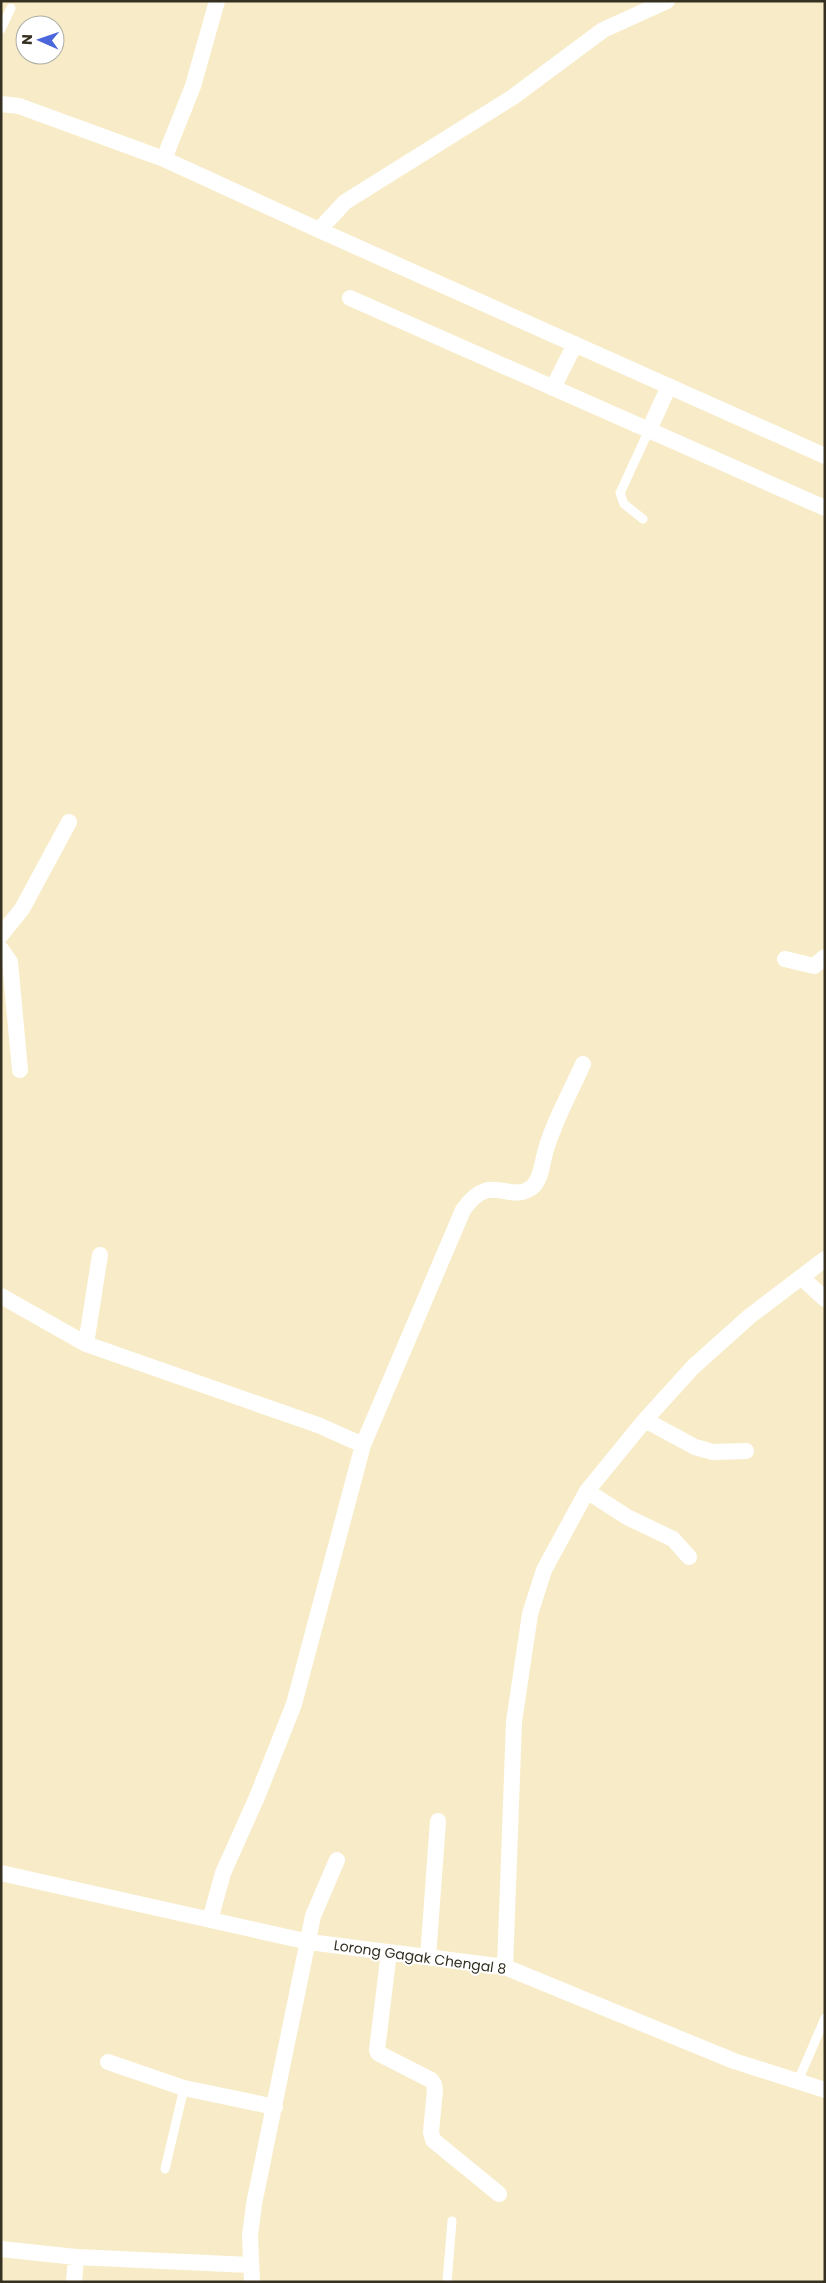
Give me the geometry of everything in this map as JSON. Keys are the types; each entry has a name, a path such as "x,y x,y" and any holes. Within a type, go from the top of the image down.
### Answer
{"street":[{"path":"164,159 193,86 217,1"},
{"path":"319,230 345,202 513,97 603,30 667,1"},
{"path":"1,104 19,106 164,159 825,456"},
{"path":"350,298 825,508"},
{"path":"553,388 575,344"},
{"path":"649,430 669,386"},
{"path":"1,935 22,909 69,822"},
{"path":"1,948 10,962 20,1070"},
{"path":"785,959 814,966 825,957"},
{"path":"210,1920 223,1873 257,1797 294,1704 363,1445 463,1210 473,1196 487,1189 522,1192 532,1188 539,1176 545,1151 583,1064"},
{"path":"86,1344 100,1255"},
{"path":"504,1967 514,1722 530,1614 544,1570 587,1491 645,1420 693,1367 750,1316 825,1259"},
{"path":"801,1277 825,1299"},
{"path":"1,1296 86,1344 318,1425 363,1445"},
{"path":"645,1420 695,1448 713,1452 746,1451"},
{"path":"587,1491 627,1517 673,1538 689,1557"},
{"path":"428,1957 438,1822"},
{"path":"252,2282 250,2236 254,2204 316,1905 337,1860"},
{"name":"Lorong Gagak Chengal 8","path":"1,1873 309,1942 504,1967 734,2061 825,2090"},
{"path":"388,1952 378,2053 431,2080 435,2090 431,2132 433,2140 499,2194"},
{"path":"108,2062 184,2088 275,2108"},
{"path":"1,2249 76,2258 250,2265"},
{"path":"74,2282 76,2258"}],"lane":[{"path":"1,29 11,8"},
{"path":"642,519 624,504 620,493 649,430"},
{"path":"798,2081 825,2018"},
{"path":"165,2169 184,2088"},
{"path":"447,2282 452,2221"}]}
